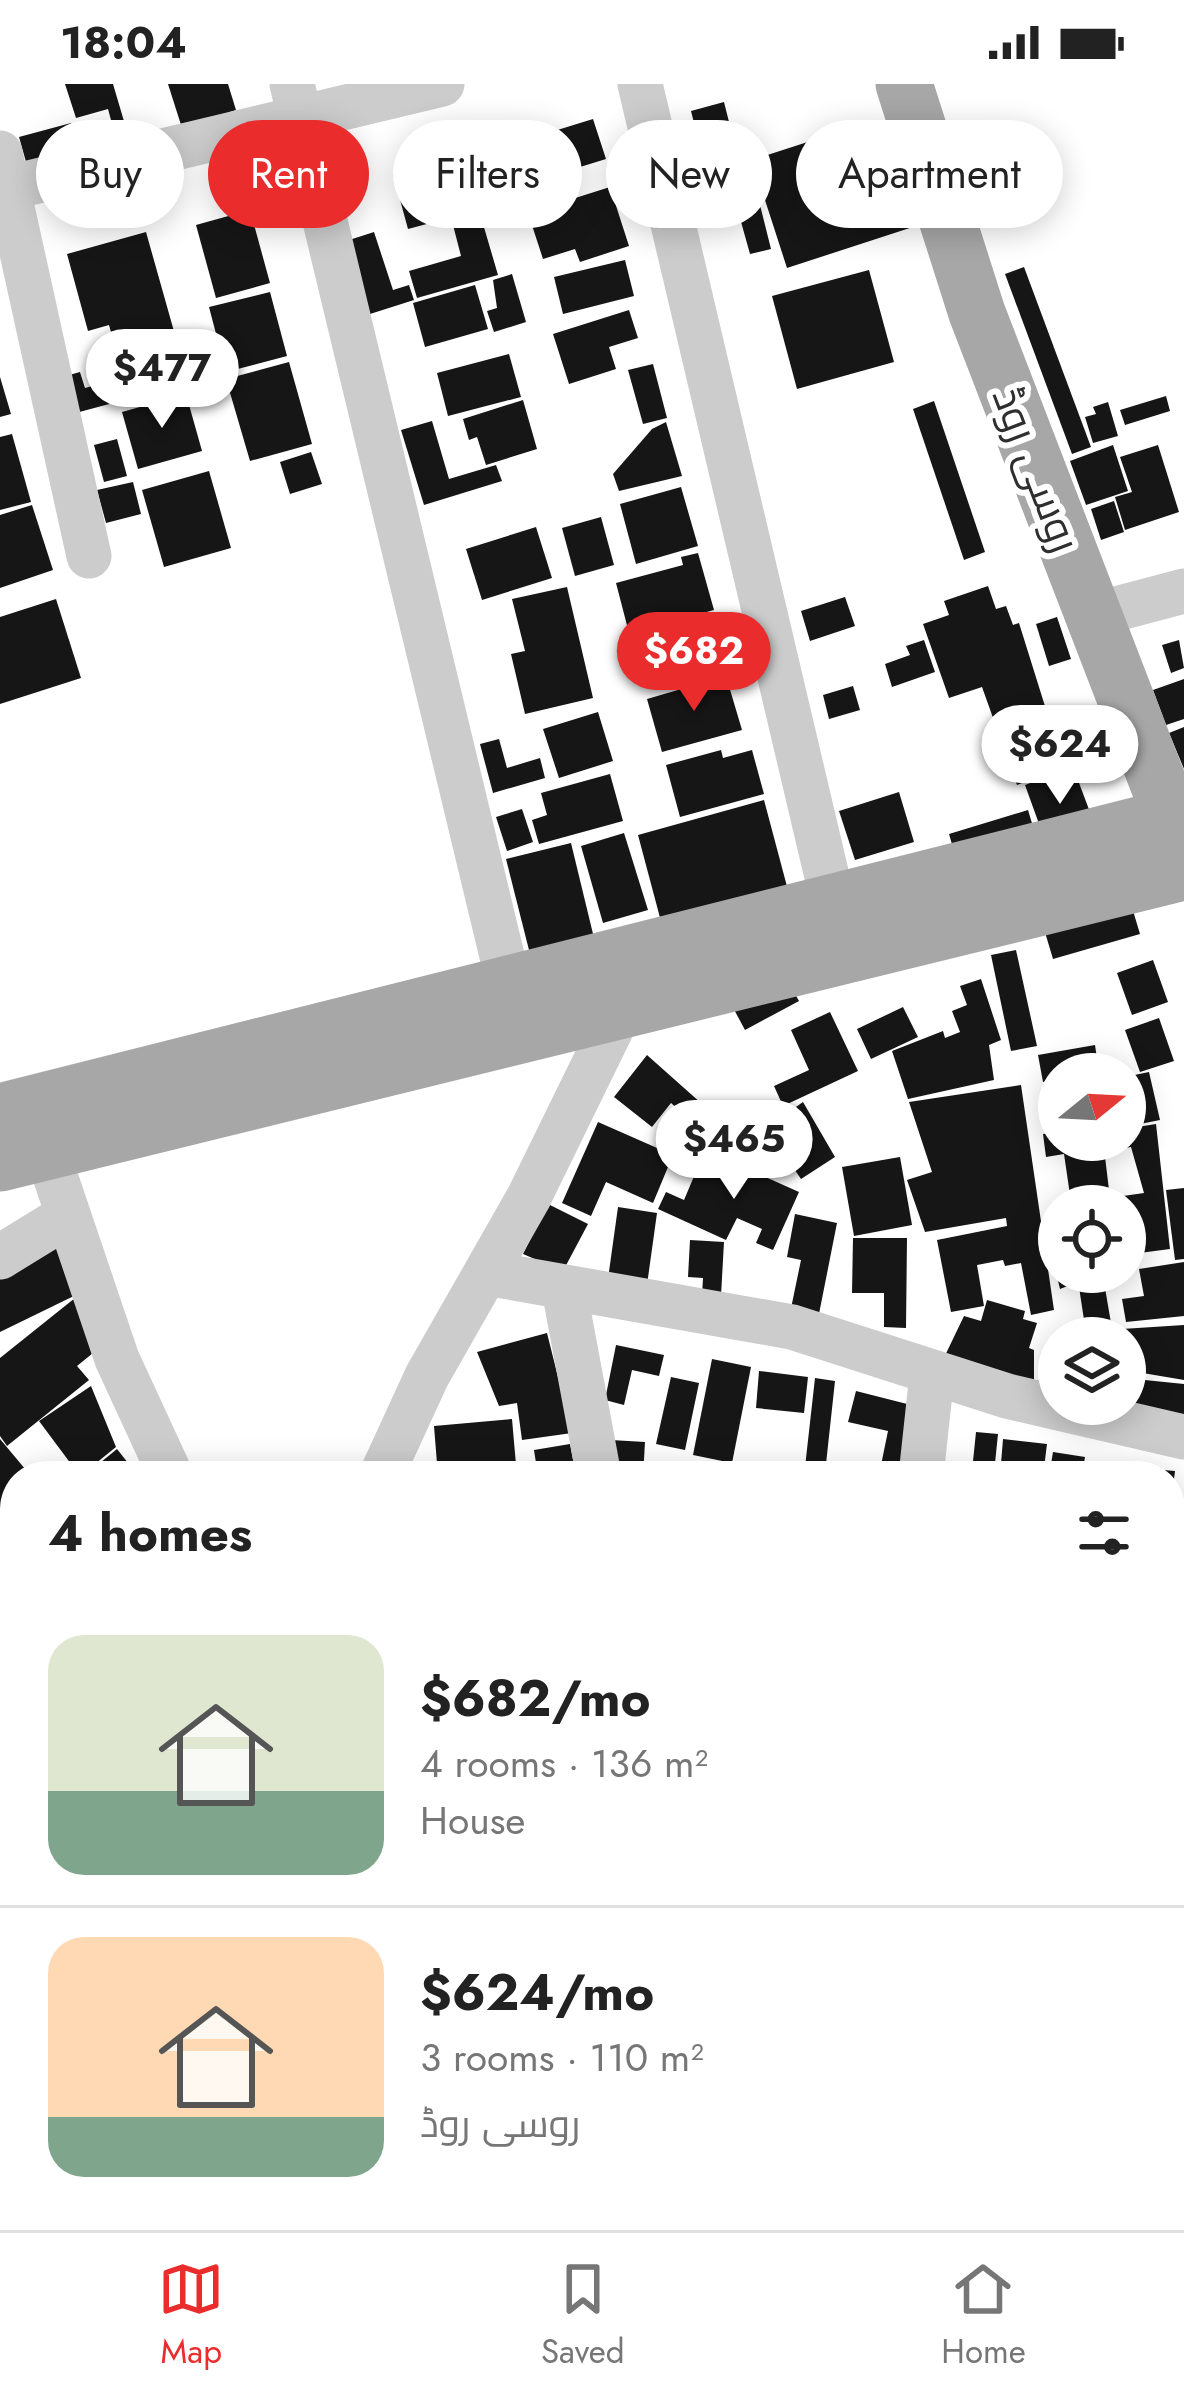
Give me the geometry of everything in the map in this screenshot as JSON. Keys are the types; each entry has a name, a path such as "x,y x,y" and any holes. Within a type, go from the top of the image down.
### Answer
{"main road":[{"name":"روسی روڈ","path":"904,84 977,313 1177,833"},
{"path":"0,1112 833,902 1177,833"},
{"path":"23,1157 1184,872"}],"street":[{"path":"88,556 3,177 297,102 442,84"},
{"path":"640,84 833,902"},
{"path":"297,102 508,985"},
{"path":"1093,615 1184,591"},
{"path":"388,1461 427,1376 486,1273 620,1011"},
{"path":"23,1157 64,1216 117,1359 164,1461"},
{"path":"0,1257 64,1216"},
{"path":"486,1273 792,1327 932,1373 1184,1437"},
{"path":"565,1289 596,1461"},
{"path":"923,1461 932,1373"}],"building":[{"path":"65,84 113,84 124,120 111,120 108,109 76,118"},
{"path":"168,84 228,84 236,110 184,127 184,120 179,120"},
{"path":"724,102 728,120 693,120 691,111"},
{"path":"593,119 606,159 582,166 582,122"},
{"path":"36,132 36,167 28,169 19,137"},
{"path":"796,146 796,228 910,228 787,268 772,222 772,154"},
{"path":"606,188 606,228 623,228 629,246 580,262 575,249 543,259 533,228 582,228 582,196"},
{"path":"208,222 208,228 255,228 270,283 216,298 196,225"},
{"path":"454,228 484,228 498,275 417,298 409,271 461,256"},
{"path":"743,228 766,228 771,249 750,254"},
{"path":"146,232 188,381 156,390 152,374 125,382 109,325 88,331 67,254"},
{"path":"374,232 393,290 409,285 414,300 370,314 346,241"},
{"path":"625,260 634,296 563,314 554,277"},
{"path":"1024,267 1091,447 1072,454 1005,274"},
{"path":"869,270 894,362 797,389 772,296"},
{"path":"512,274 526,322 494,332 487,311 497,308 493,280"},
{"path":"475,285 488,329 425,347 413,303"},
{"path":"270,292 287,356 226,372 209,307"},
{"path":"629,310 638,338 609,347 616,369 569,384 553,334"},
{"path":"509,354 521,397 448,416 437,373"},
{"path":"289,362 312,444 250,461 226,379"},
{"path":"653,364 667,418 643,424 628,370"},
{"path":"80,372 85,388 118,379 124,400 72,414 62,377"},
{"path":"0,377 11,414 0,417"},
{"path":"186,394 202,451 138,469 122,412"},
{"path":"1166,396 1170,411 1125,425 1120,410"},
{"path":"523,400 537,449 486,465 477,437 469,440 463,419"},
{"path":"934,401 985,552 964,560 913,409"},
{"path":"1108,402 1118,436 1093,443 1085,417 1096,414 1093,407"},
{"path":"432,421 449,479 496,465 502,481 424,505 401,430"},
{"path":"666,422 682,476 619,491 613,474 652,429"},
{"path":"12,434 31,502 0,510 0,437"},
{"path":"117,439 127,476 104,482 94,445"},
{"path":"1113,445 1128,491 1086,505 1070,461"},
{"path":"1158,445 1179,512 1125,530 1115,497 1132,492 1120,457"},
{"path":"311,452 322,484 290,494 280,462"},
{"path":"209,471 231,548 164,567 142,490"},
{"path":"133,482 141,514 106,523 97,490"},
{"path":"681,487 698,546 636,564 620,504"},
{"path":"1114,501 1124,532 1101,540 1091,509"},
{"path":"32,505 53,570 0,588 0,515"},
{"path":"601,517 614,565 575,576 562,528"},
{"path":"536,527 552,578 482,600 466,549"},
{"path":"698,553 714,610 629,633 616,583 683,565 681,557"},
{"path":"988,586 996,609 1006,606 1013,625 1019,623 1064,767 1017,785 982,687 949,698 923,624 949,615 944,601"},
{"path":"567,587 593,698 525,714 511,654 525,651 512,599"},
{"path":"845,597 855,626 810,641 801,611"},
{"path":"56,599 81,678 0,704 0,617"},
{"path":"716,612 732,670 676,686 660,628"},
{"path":"1057,617 1071,659 1049,666 1036,624"},
{"path":"924,640 935,672 892,687 885,664 910,655 906,646"},
{"path":"1179,640 1184,668 1171,673 1162,645"},
{"path":"726,676 742,730 662,752 647,699"},
{"path":"1184,679 1184,719 1166,725 1153,690"},
{"path":"853,686 860,710 829,719 823,695"},
{"path":"598,712 613,761 559,778 543,729"},
{"path":"1184,727 1184,769 1169,733"},
{"path":"499,739 507,768 540,758 545,778 493,793 480,744"},
{"path":"721,750 723,758 752,750 764,794 680,817 666,765"},
{"path":"1073,767 1096,828 1047,846 1025,785"},
{"path":"610,774 623,821 539,844 532,820 547,815 541,793"},
{"path":"899,792 914,842 855,860 839,811"},
{"path":"764,800 789,894 663,929 638,835"},
{"path":"522,809 533,842 507,851 496,817"},
{"path":"1028,810 1037,840 958,865 949,834"},
{"path":"624,833 648,910 603,923 581,846"},
{"path":"571,843 594,938 530,954 506,859"},
{"path":"1131,904 1140,934 1053,959 1044,929"},
{"path":"1016,950 1037,1046 1011,1051 991,955"},
{"path":"1153,960 1168,1002 1132,1015 1117,973"},
{"path":"783,973 799,1001 745,1030 730,1002"},
{"path":"981,979 1001,1040 989,1045 994,1080 908,1099 892,1051 943,1031 945,1038 960,1032 952,1011 967,1005 960,986"},
{"path":"903,1007 918,1037 871,1059 857,1029"},
{"path":"830,1012 858,1071 783,1106 774,1086 809,1070 791,1030"},
{"path":"1159,1018 1174,1061 1146,1070 1146,1053 1133,1053 1125,1030"},
{"path":"1095,1045 1096,1053 1049,1053"},
{"path":"647,1055 729,1128 717,1143 671,1103 652,1127 614,1097"},
{"path":"1146,1073 1160,1120 1146,1123"},
{"path":"1021,1085 1038,1201 1038,1293 1052,1293 1054,1310 1031,1315 1021,1263 1005,1266 1003,1260 977,1265 984,1306 951,1312 937,1240 1007,1226 1006,1218 925,1232 907,1180 932,1172 909,1102"},
{"path":"803,1102 835,1157 801,1179 766,1128"},
{"path":"598,1122 673,1155 653,1203 606,1182 591,1216 562,1203"},
{"path":"1156,1124 1170,1249 1146,1252 1146,1185 1142,1185 1135,1161 1146,1161 1146,1126"},
{"path":"714,1154 799,1192 773,1250 756,1243 762,1229 737,1218 726,1240 658,1209 666,1192 684,1200 695,1174 704,1178"},
{"path":"900,1157 912,1225 854,1236 842,1167"},
{"path":"1065,1161 1106,1161 1108,1185 1069,1185"},
{"path":"1184,1188 1184,1259 1175,1260 1166,1190"},
{"path":"548,1204 588,1224 563,1271 523,1254"},
{"path":"618,1207 657,1213 646,1292 607,1286"},
{"path":"795,1214 837,1223 817,1324 789,1318 801,1260 787,1257"},
{"path":"54,1238 80,1293 0,1332 0,1264"},
{"path":"853,1238 907,1238 906,1328 884,1327 884,1293 852,1293"},
{"path":"690,1240 724,1242 720,1314 701,1313 703,1278 688,1277"},
{"path":"1184,1262 1184,1316 1125,1317 1122,1299 1144,1296 1146,1268"},
{"path":"1080,1293 1106,1293 1110,1317 1084,1317"},
{"path":"75,1298 109,1340 77,1366 89,1380 7,1446 0,1436 0,1358"},
{"path":"987,1300 1025,1311 1023,1319 1037,1323 1029,1348 1034,1350 1034,1398 940,1366 964,1316 981,1321"},
{"path":"1184,1325 1184,1380 1146,1374 1146,1327"},
{"path":"547,1333 572,1433 522,1440 517,1403 499,1406 477,1352"},
{"path":"616,1345 664,1355 659,1376 632,1370 624,1405 605,1400"},
{"path":"712,1359 751,1367 732,1461 693,1455"},
{"path":"759,1371 808,1377 804,1413 756,1408"},
{"path":"671,1377 699,1383 685,1450 656,1444"},
{"path":"815,1378 835,1381 826,1461 806,1461"},
{"path":"1146,1380 1184,1384 1184,1417 1146,1409"},
{"path":"91,1386 116,1447 99,1461 69,1461 39,1421"},
{"path":"856,1391 919,1407 910,1461 882,1461 888,1431 848,1422"},
{"path":"512,1419 516,1461 437,1461 434,1426"},
{"path":"976,1432 998,1434 995,1461 973,1461"},
{"path":"0,1439 18,1461 0,1461"},
{"path":"1003,1439 1047,1444 1045,1461 1001,1461"},
{"path":"611,1440 645,1442 644,1461 609,1461"},
{"path":"570,1444 573,1461 536,1461 534,1450"},
{"path":"117,1449 126,1461 102,1461"},
{"path":"1053,1452 1085,1457 1084,1461 1052,1461"}]}
